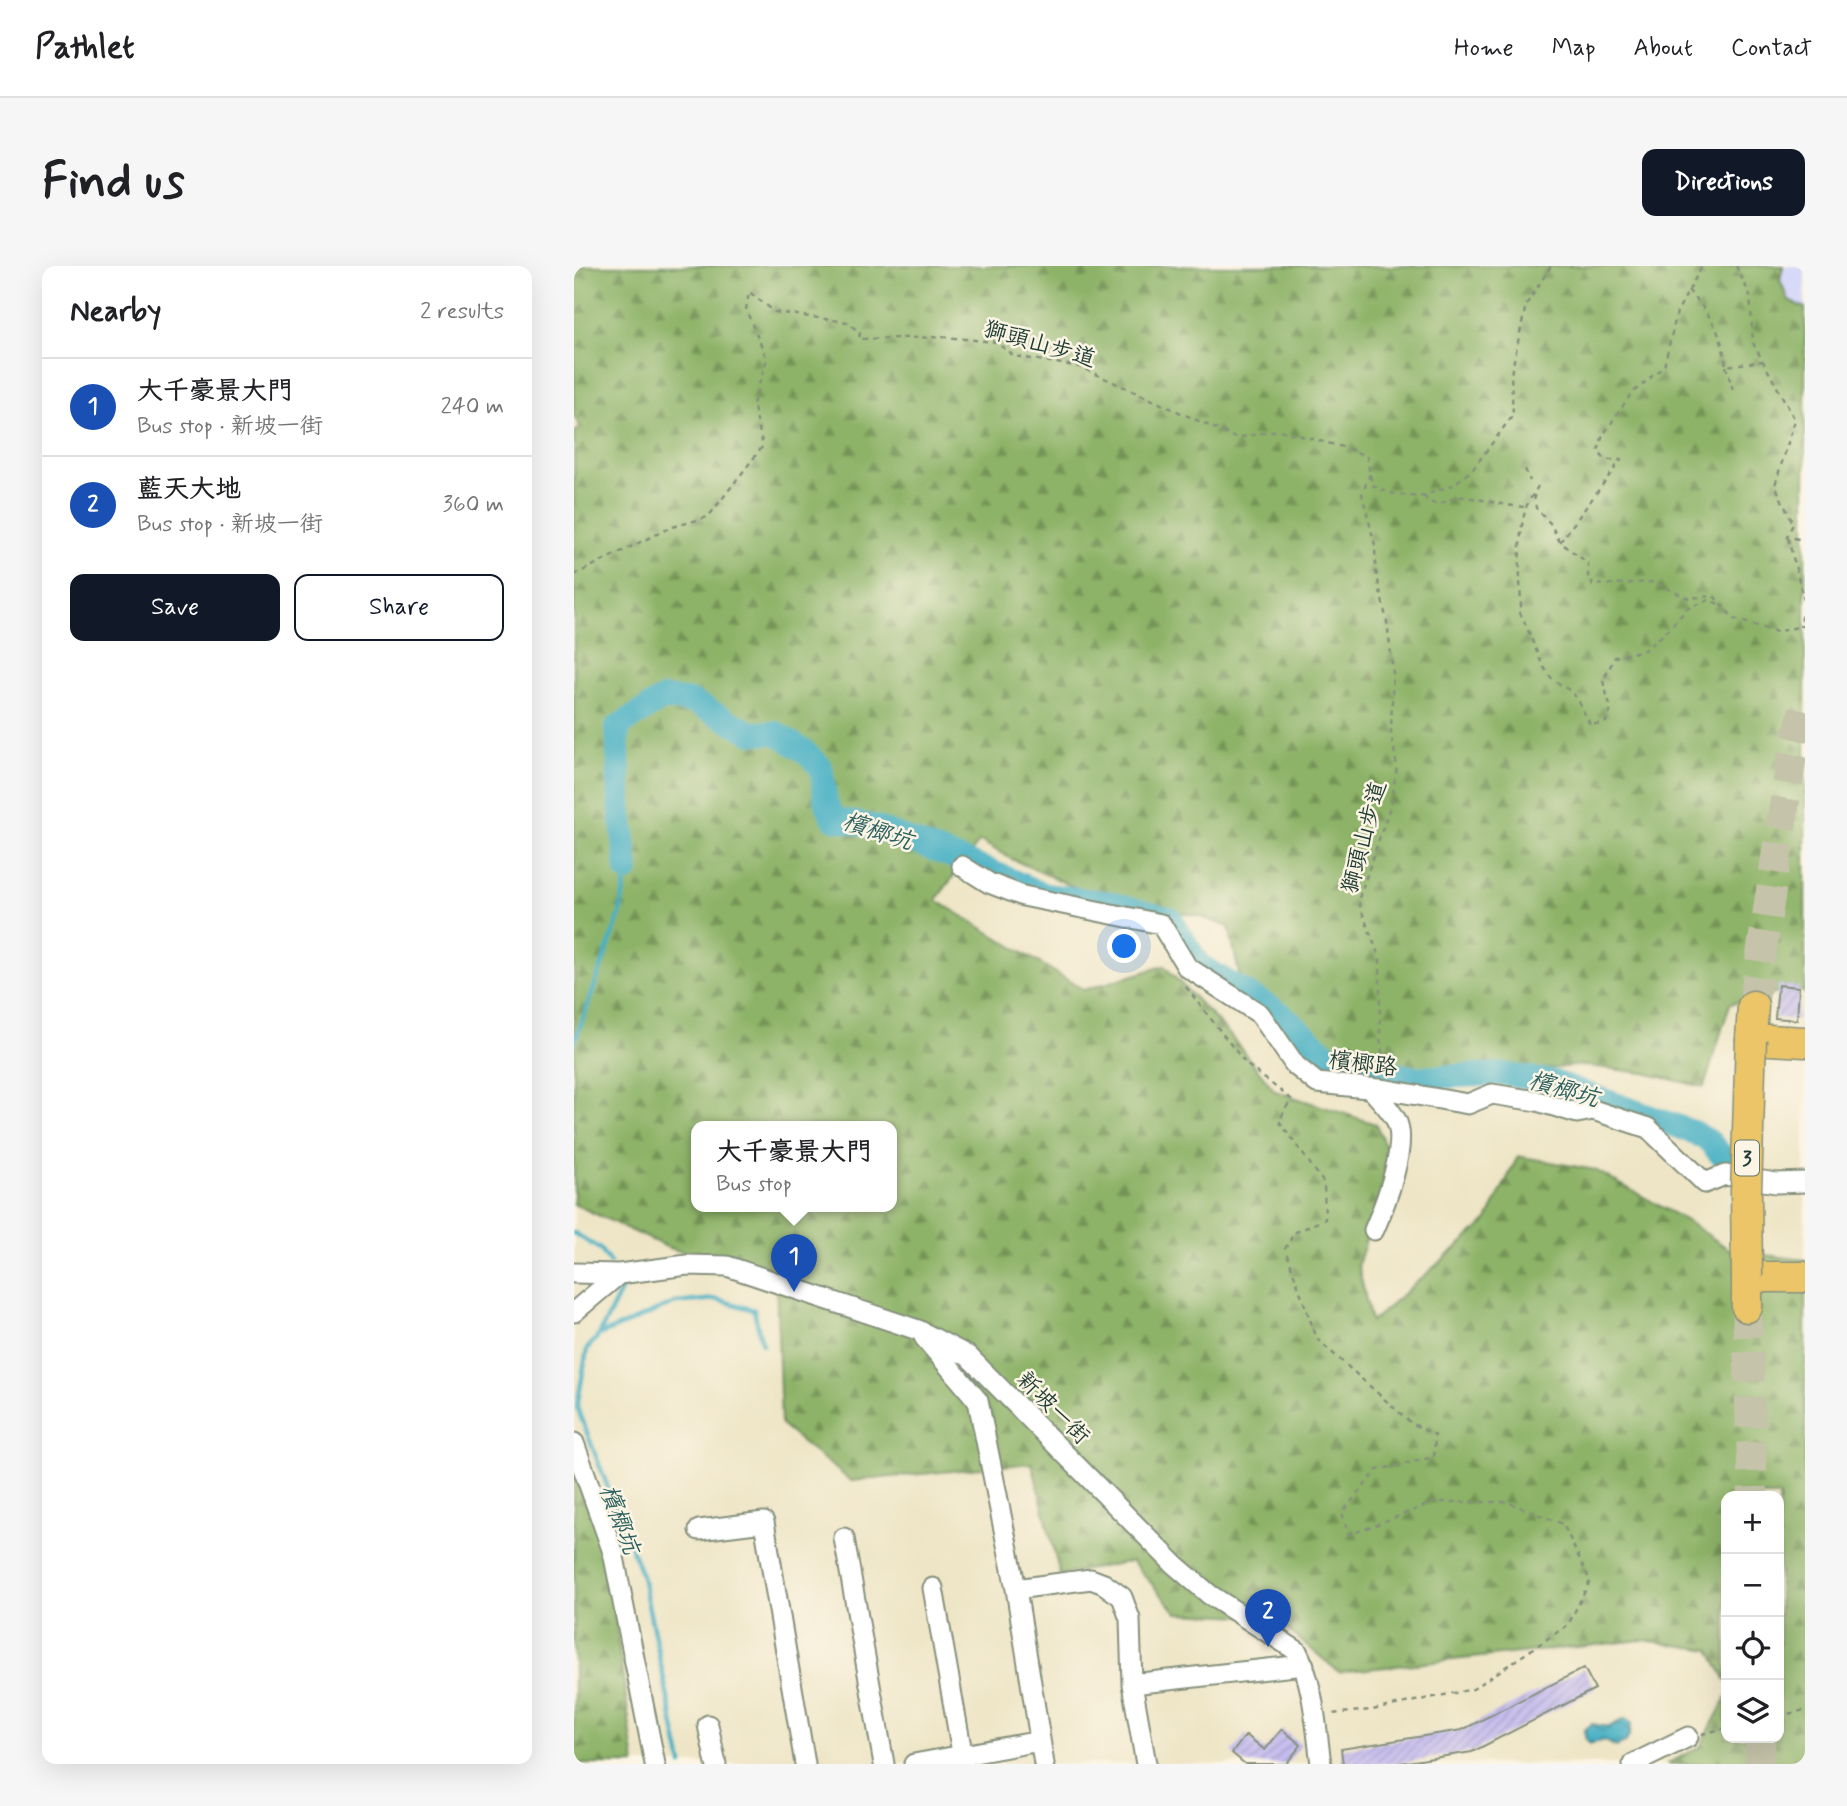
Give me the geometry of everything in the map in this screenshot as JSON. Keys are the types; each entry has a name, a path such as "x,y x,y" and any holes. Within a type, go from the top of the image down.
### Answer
{"highway":[{"name":"3","path":"1747,1307 1746,1191 1753,1006"},
{"path":"1751,1040 1805,1042"},
{"path":"1747,1277 1805,1277"}],"street":[{"name":"檳榔路","path":"962,866 989,883 1023,895 1161,924 1187,967 1261,1014 1295,1065 1317,1083 1380,1086 1388,1090 1468,1104 1492,1094 1537,1101 1577,1113 1593,1110 1648,1128 1705,1184 1725,1175 1776,1183 1805,1182"},
{"path":"1374,1230 1400,1139 1397,1121 1380,1086"},
{"name":"新坡一街","path":"574,1273 619,1274 687,1265 727,1266 918,1330 968,1356 1175,1565 1210,1595 1297,1651 1304,1665"},
{"path":"574,1312 619,1274"},
{"path":"918,1330 978,1401 1016,1589 1044,1764"},
{"path":"574,1443 613,1552 655,1764"},
{"path":"699,1531 764,1522 804,1764"},
{"path":"844,1538 884,1764"},
{"path":"1016,1589 1091,1579 1104,1584 1122,1597 1130,1619 1132,1684 1146,1764"},
{"path":"933,1588 963,1760"},
{"path":"1132,1684 1304,1665 1321,1764"},
{"path":"708,1724 716,1764"},
{"path":"1633,1764 1688,1737"},
{"path":"914,1764 963,1760 1040,1741"}],"path":[{"path":"1526,507 1503,506 1462,496 1439,505 1428,502 1424,496 1453,485 1473,469 1513,415 1511,374 1526,305 1551,266"},
{"path":"1560,542 1621,460 1605,460 1598,451 1602,439 1631,394 1664,366 1677,312 1702,266"},
{"path":"1534,495 1536,508 1550,523 1560,542 1588,563 1588,576 1592,579 1592,585 1654,582 1688,598 1714,596 1734,619 1777,632 1803,626 1805,604 1787,537 1793,524 1775,485 1795,420 1753,342 1750,295 1736,266"},
{"path":"1688,290 1708,312 1723,342 1733,390"},
{"name":"獅頭山步道","path":"574,575 669,528 709,517 763,446 753,404 767,359 746,310 749,292 775,312 847,322 860,333 859,339 944,337 996,342 1014,356 1080,367 1236,438 1279,430 1350,449 1367,457 1372,485 1389,493 1424,496"},
{"path":"1726,366 1763,361"},
{"path":"1525,469 1530,481"},
{"name":"獅頭山步道","path":"1370,474 1362,494 1375,545 1376,572 1387,622 1393,671 1391,731 1396,767 1391,804 1358,901 1380,960 1380,1086"},
{"path":"1538,486 1526,507 1521,532 1519,611 1548,676 1576,697 1591,725 1606,722 1611,709 1604,681 1615,657 1644,650 1664,634 1688,608 1709,600 1724,606"},
{"path":"1787,537 1805,540"},
{"path":"1180,977 1246,1064 1291,1099 1279,1121 1324,1183 1325,1220 1294,1233 1284,1249 1317,1339 1412,1423 1435,1434 1434,1457 1377,1470 1342,1513 1349,1535 1434,1502 1507,1502 1563,1524 1590,1581 1568,1625 1473,1689 1372,1710 1314,1715"},
{"path":"1784,1715 1805,1710"},
{"path":"1688,1737 1721,1729"}],"shaded area":[{"path":"1783,266 1805,266 1805,308 1789,301 1780,280"}],"green space":[{"path":"574,266 1783,266 1780,280 1789,301 1805,308 1805,993 1794,988 1730,1004 1704,1087 1644,1073 1580,1065 1502,1075 1357,1075 1241,983 1229,927 1199,916 1092,895 1012,859 980,841 936,900 1084,990 1164,966 1229,1034 1275,1091 1376,1124 1391,1160 1358,1265 1371,1322 1486,1222 1518,1156 1595,1170 1687,1221 1732,1251 1805,1260 1805,1764 1667,1764 1700,1747 1721,1707 1721,1743 1784,1743 1784,1491 1721,1491 1721,1671 1710,1650 1643,1640 1339,1672 1272,1617 1177,1613 1132,1561 1060,1575 1032,1463 851,1481 781,1425 776,1277 669,1248 574,1204 574,433 581,427 574,417"},
{"path":"574,1451 607,1524 618,1640 635,1764 574,1764"}],"water":[{"path":"1625,1719 1631,1723 1630,1734 1625,1743 1616,1747 1604,1740 1590,1744 1586,1741 1584,1730 1592,1724 1609,1727"}],"building":[{"path":"1778,985 1799,987 1797,1020 1775,1018"},
{"path":"1584,1668 1595,1689 1472,1752 1394,1764 1343,1764 1341,1749 1462,1730"},
{"path":"1282,1729 1301,1745 1286,1764 1245,1764 1232,1753 1246,1735 1265,1750"}],"waterway":[{"name":"檳榔坑","path":"627,870 620,803 617,727 664,698 693,702 752,733 776,733 804,751 821,767 826,803 834,819 872,826 1045,895 1110,903 1171,919 1199,965 1280,1013 1330,1056 1378,1069"},
{"name":"檳榔坑","path":"574,1044 620,914 627,870"},
{"name":"檳榔坑","path":"1390,1073 1417,1078 1503,1074 1554,1082 1693,1132 1709,1141 1724,1158"},
{"name":"檳榔坑","path":"574,1233 600,1249 610,1263"},
{"name":"檳榔坑","path":"624,1285 599,1335 587,1349 577,1407 642,1576 682,1764"},
{"path":"599,1335 675,1303 716,1299 754,1310 762,1344"}],"tunnel":[{"path":"1753,1006 1791,762 1805,705"},
{"path":"1747,1307 1753,1491"},
{"path":"1760,1743 1760,1764"}],"place":[{"name":"大千豪景大門","path":"794,1292"},
{"name":"藍天大地","path":"1268,1647"}]}
